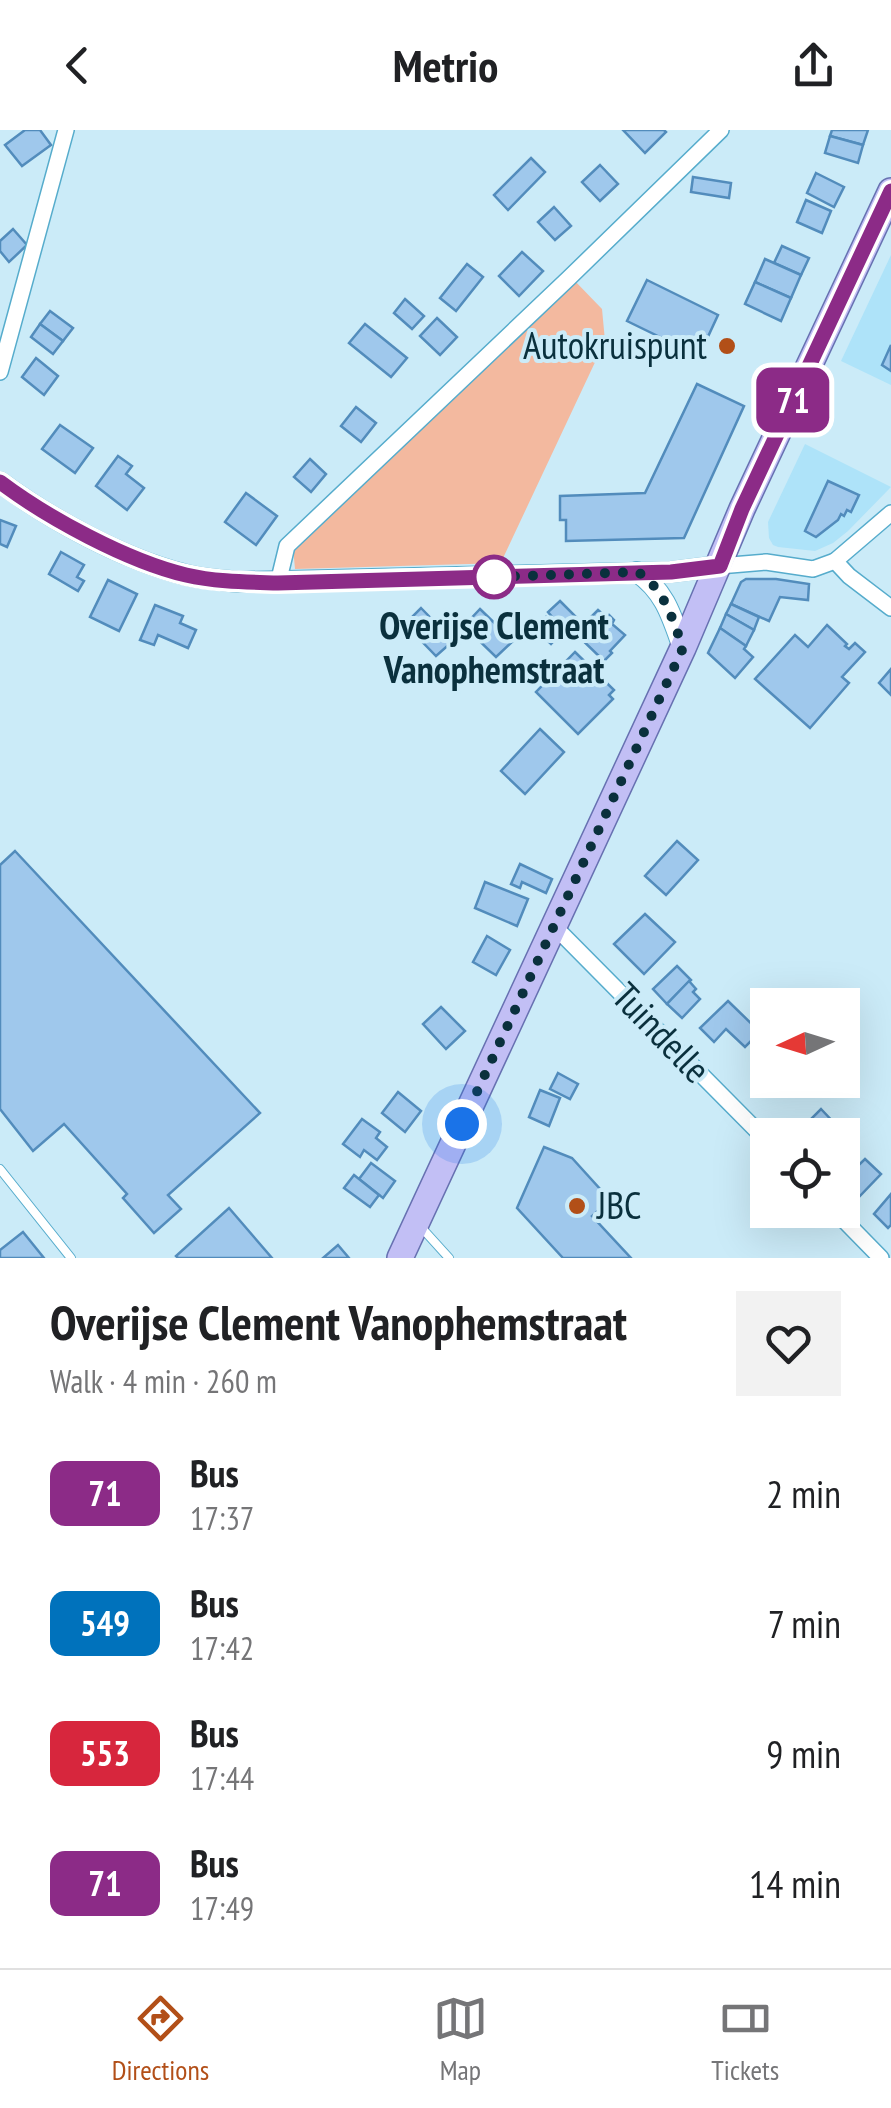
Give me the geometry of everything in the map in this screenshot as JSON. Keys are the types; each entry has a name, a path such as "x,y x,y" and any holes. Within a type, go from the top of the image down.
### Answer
{"main road":[{"path":"400,1258 891,191"}],"street":[{"path":"0,372 66,130"},
{"path":"278,583 286,546 720,130"},
{"path":"0,482 62,521 137,559 193,576 238,582 671,572 766,562 812,568 835,561 891,514"},
{"path":"835,561 891,608"},
{"path":"638,572 660,593 683,648"},
{"name":"Tuindelle","path":"554,926 750,1124"},
{"path":"852,1228 882,1258"}],"lane":[{"path":"0,1169 71,1258"},
{"path":"417,1223 449,1258"}],"shaded area":[{"path":"891,255 891,385 841,361"},
{"path":"573,279 602,309 605,341 504,563 295,569 293,547"},
{"path":"805,444 891,487 848,531 815,551 778,547 769,538 768,522"}],"building":[{"path":"25,130 40,130 51,145 22,166 5,145"},
{"path":"623,130 664,130 666,132 645,153"},
{"path":"832,130 868,130 863,145 830,136"},
{"path":"830,136 863,145 858,163 825,153"},
{"path":"531,158 545,172 508,210 494,195"},
{"path":"600,165 618,184 600,201 582,182"},
{"path":"816,173 844,187 834,207 807,193"},
{"path":"693,177 731,183 729,198 691,192"},
{"path":"806,200 831,211 822,233 797,222"},
{"path":"554,207 571,226 555,240 538,222"},
{"path":"13,229 27,245 9,262 0,251 0,241"},
{"path":"782,246 809,258 801,275 774,263"},
{"path":"522,252 543,271 519,296 499,276"},
{"path":"765,259 801,275 791,298 755,282"},
{"path":"467,264 483,277 456,311 440,298"},
{"path":"647,280 718,315 699,356 627,321"},
{"path":"755,282 791,298 781,321 745,304"},
{"path":"405,299 424,316 412,329 394,313"},
{"path":"50,311 73,328 63,341 40,324"},
{"path":"437,318 457,337 440,355 420,336"},
{"path":"40,324 63,341 53,354 31,337"},
{"path":"365,324 407,358 391,377 349,343"},
{"path":"891,345 891,371 882,365"},
{"path":"36,358 58,376 44,395 22,377"},
{"path":"697,384 744,406 684,538 566,541 566,520 560,520 560,496 645,493"},
{"path":"356,407 376,423 361,442 341,426"},
{"path":"60,425 93,448 75,473 42,449"},
{"path":"118,456 132,466 126,474 144,488 127,510 96,486"},
{"path":"310,459 326,474 311,492 294,477"},
{"path":"828,481 859,495 851,512 841,514 816,537 805,531"},
{"path":"246,493 277,516 256,545 225,522"},
{"path":"0,520 16,526 7,547 0,544"},
{"path":"61,552 84,565 77,577 84,581 78,591 49,574"},
{"path":"746,579 809,584 808,600 780,597 769,621 731,604"},
{"path":"108,580 137,594 119,631 90,617"},
{"path":"560,601 576,617 551,644 535,629 546,617 550,621 553,618 548,612"},
{"path":"731,604 759,617 754,630 726,614"},
{"path":"155,605 183,616 180,623 196,630 188,648 158,635 154,645 140,640"},
{"path":"421,608 453,641 436,656 405,624"},
{"path":"480,609 513,641 496,657 464,626"},
{"path":"598,610 609,615 614,620 612,624 625,635 604,661 575,633"},
{"path":"726,614 754,630 746,646 720,628"},
{"path":"827,625 849,649 855,643 865,652 842,677 849,683 810,728 755,679 795,635 808,647"},
{"path":"720,628 746,646 744,649 753,657 735,678 708,653"},
{"path":"575,652 614,690 609,695 613,699 578,734 536,692"},
{"path":"891,669 891,695 879,683"},
{"path":"540,729 564,752 525,794 501,771"},
{"path":"677,841 698,860 666,895 645,876"},
{"path":"15,851 260,1113 168,1195 181,1209 154,1233 123,1198 127,1194 64,1124 33,1151 0,1109 0,865"},
{"path":"520,864 552,879 546,893 522,882 520,888 511,884"},
{"path":"485,882 528,899 517,926 475,908"},
{"path":"645,914 675,942 644,974 614,944"},
{"path":"487,936 510,950 496,975 473,962"},
{"path":"677,966 691,980 667,1004 653,989"},
{"path":"689,981 700,999 682,1018 667,1004"},
{"path":"728,1001 750,1022 750,1042 745,1047 726,1029 714,1042 700,1028"},
{"path":"441,1007 465,1031 446,1049 423,1024"},
{"path":"558,1073 578,1084 570,1099 550,1089"},
{"path":"540,1090 560,1098 549,1126 529,1117"},
{"path":"398,1092 421,1111 405,1132 382,1113"},
{"path":"821,1109 829,1118 812,1118"},
{"path":"362,1119 380,1132 376,1138 387,1147 377,1160 364,1150 360,1157 343,1144"},
{"path":"544,1147 572,1158 610,1200 592,1216 631,1258 563,1258 517,1208"},
{"path":"865,1159 881,1174 860,1196 860,1164"},
{"path":"371,1163 395,1181 383,1198 359,1179"},
{"path":"354,1175 379,1195 370,1207 344,1188"},
{"path":"891,1194 891,1225 888,1228 874,1214"},
{"path":"229,1208 272,1258 176,1256"},
{"path":"23,1232 44,1258 0,1258 0,1250"},
{"path":"338,1245 349,1258 323,1258"}],"bus line":[{"name":"71","path":"0,482 62,521 137,559 183,574 238,582 671,572 720,566 742,509 891,191"}],"place":[{"name":"Autokruispunt","path":"727,346"},
{"name":"Overijse Clement Vanophemstraat","path":"494,577"},
{"name":"JBC","path":"577,1206"}],"route":[{"path":"462,1124 683,648 660,593 638,572 494,577"}]}
